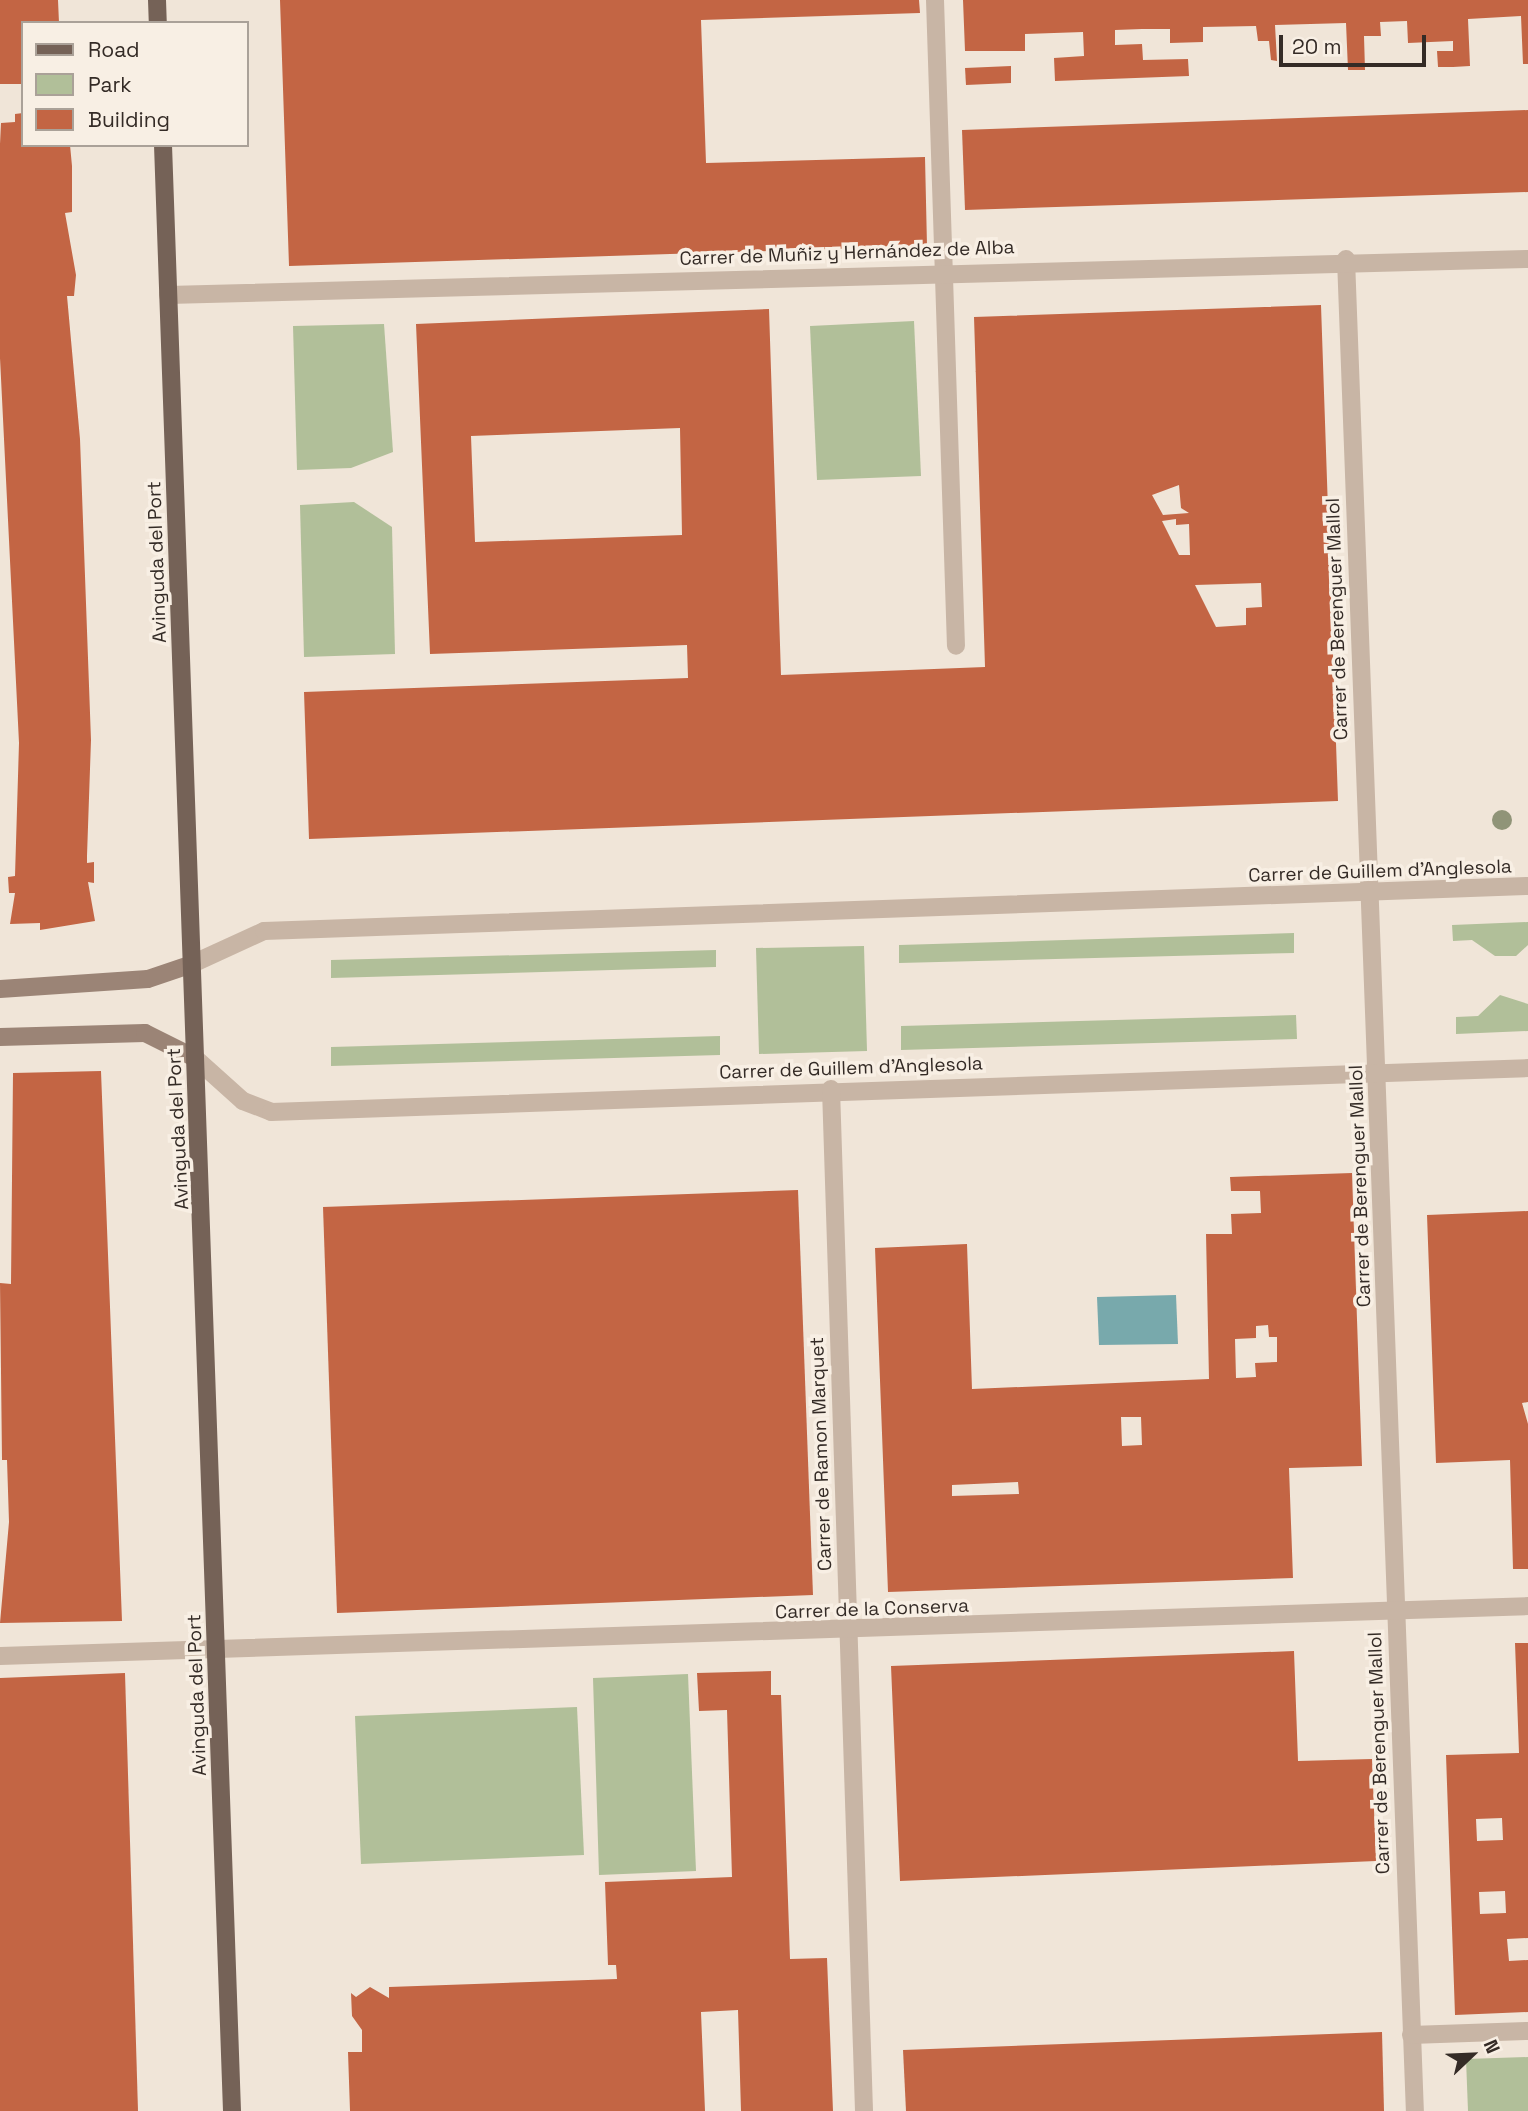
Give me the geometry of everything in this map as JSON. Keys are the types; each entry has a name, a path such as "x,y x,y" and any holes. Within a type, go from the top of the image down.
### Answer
{"main road":[{"path":"158,0 158,21"},
{"name":"Avinguda del Port","path":"163,147 232,2111"}],"street":[{"path":"935,0 956,646"},
{"name":"Carrer de Muñiz y Hernández de Alba","path":"168,295 1346,259 1528,259"},
{"name":"Carrer de Berenguer Mallol","path":"1346,259 1367,892 1377,1073 1394,1612 1415,2111"},
{"name":"Carrer de Guillem d'Anglesola","path":"192,964 264,932 1528,886"},
{"path":"0,989 148,979 192,964"},
{"path":"0,1037 145,1033 195,1058"},
{"name":"Carrer de Guillem d'Anglesola","path":"195,1058 243,1101 271,1112 831,1089 1528,1068"},
{"name":"Carrer de Ramon Marquet","path":"831,1089 864,2111"},
{"name":"Carrer de la Conserva","path":"0,1656 848,1632 1528,1606"},
{"path":"1412,2035 1528,2031"}],"green space":[{"path":"914,321 921,476 817,480 810,326"},
{"path":"384,324 393,452 351,468 297,470 293,326"},
{"path":"354,502 392,527 395,654 304,657 300,505"},
{"path":"1528,922 1528,945 1516,956 1495,956 1472,940 1453,941 1452,925"},
{"path":"1294,933 1294,953 899,963 899,945"},
{"path":"864,946 867,1051 759,1054 756,948"},
{"path":"716,950 716,967 331,978 331,960"},
{"path":"1500,995 1528,1004 1528,1031 1456,1034 1456,1017 1478,1016"},
{"path":"1296,1015 1297,1039 901,1050 901,1026"},
{"path":"720,1036 720,1055 331,1066 331,1047"},
{"path":"688,1674 696,1871 599,1875 593,1678"},
{"path":"577,1707 584,1855 361,1864 355,1716"},
{"path":"1528,2057 1528,2111 1468,2111 1466,2059"}],"water":[{"path":"1176,1295 1178,1344 1099,1345 1097,1297"}],"building":[{"path":"0,0 58,0 59,21 21,21 21,84 0,84"},
{"path":"280,0 919,0 920,13 701,20 706,163 925,157 927,246 289,266"},
{"path":"963,0 1528,0 1528,64 1523,64 1521,16 1468,19 1470,66 1453,67 1438,67 1437,51 1453,51 1453,41 1408,43 1407,21 1380,22 1381,36 1364,36 1365,70 1348,70 1346,23 1275,25 1277,61 1271,60 1269,41 1258,41 1256,26 1203,27 1203,42 1170,43 1170,29 1142,29 1115,30 1115,45 1142,44 1143,60 1188,59 1189,76 1055,81 1054,58 1084,56 1083,32 1025,34 1025,51 965,51"},
{"path":"1011,66 1011,83 966,85 965,68"},
{"path":"1528,110 1528,192 965,210 962,130"},
{"path":"21,113 21,147 70,147 72,212 65,213 76,275 74,296 67,296 80,439 91,740 87,863 94,862 94,883 88,882 95,921 40,930 40,923 10,924 15,893 9,893 8,877 15,876 19,743 0,358 0,144 1,123 15,122 15,114"},
{"path":"1321,305 1338,801 309,839 304,692 688,678 687,645 430,654 416,324 769,309 781,675 985,667 974,317","holes":["680,428 682,535 475,542 471,436","1179,485 1181,508 1189,513 1163,515 1152,495","1176,519 1176,525 1189,524 1190,555 1179,555 1162,521","1261,583 1262,607 1246,608 1246,625 1216,627 1195,585"]},
{"path":"101,1071 122,1621 0,1623 9,1522 7,1460 2,1460 0,1283 11,1284 13,1073"},
{"path":"1352,1173 1362,1466 1289,1468 1293,1578 888,1592 875,1248 967,1244 972,1389 1209,1379 1206,1234 1232,1234 1231,1214 1261,1213 1260,1191 1231,1191 1230,1177","holes":["1268,1325 1269,1337 1277,1337 1277,1362 1255,1363 1256,1377 1236,1378 1235,1339 1256,1338 1256,1326","1121,1417 1141,1417 1142,1445 1122,1446","1018,1482 1019,1494 952,1496 952,1485"]},
{"path":"798,1190 813,1595 337,1613 323,1207"},
{"path":"1528,1211 1528,1402 1522,1403 1528,1424 1528,1569 1513,1569 1510,1460 1436,1463 1427,1215"},
{"path":"1515,1643 1528,1643 1528,1938 1507,1939 1509,1961 1528,1960 1528,2012 1455,2015 1446,1755 1519,1753","holes":["1502,1818 1503,1840 1477,1841 1476,1819","1505,1891 1506,1913 1480,1914 1479,1892"]},
{"path":"1294,1651 1298,1761 1372,1759 1376,1861 900,1881 891,1666"},
{"path":"771,1671 771,1695 781,1695 790,1959 827,1958 833,2111 741,2111 738,2010 701,2012 705,2111 350,2111 348,2052 362,2052 362,2030 352,2016 351,1993 356,1997 370,1987 389,1998 389,1987 617,1979 616,1965 608,1965 605,1882 732,1877 727,1710 699,1711 697,1673"},
{"path":"125,1673 138,2111 0,2111 0,1678"},
{"path":"1382,2032 1384,2111 906,2111 903,2050"}]}
